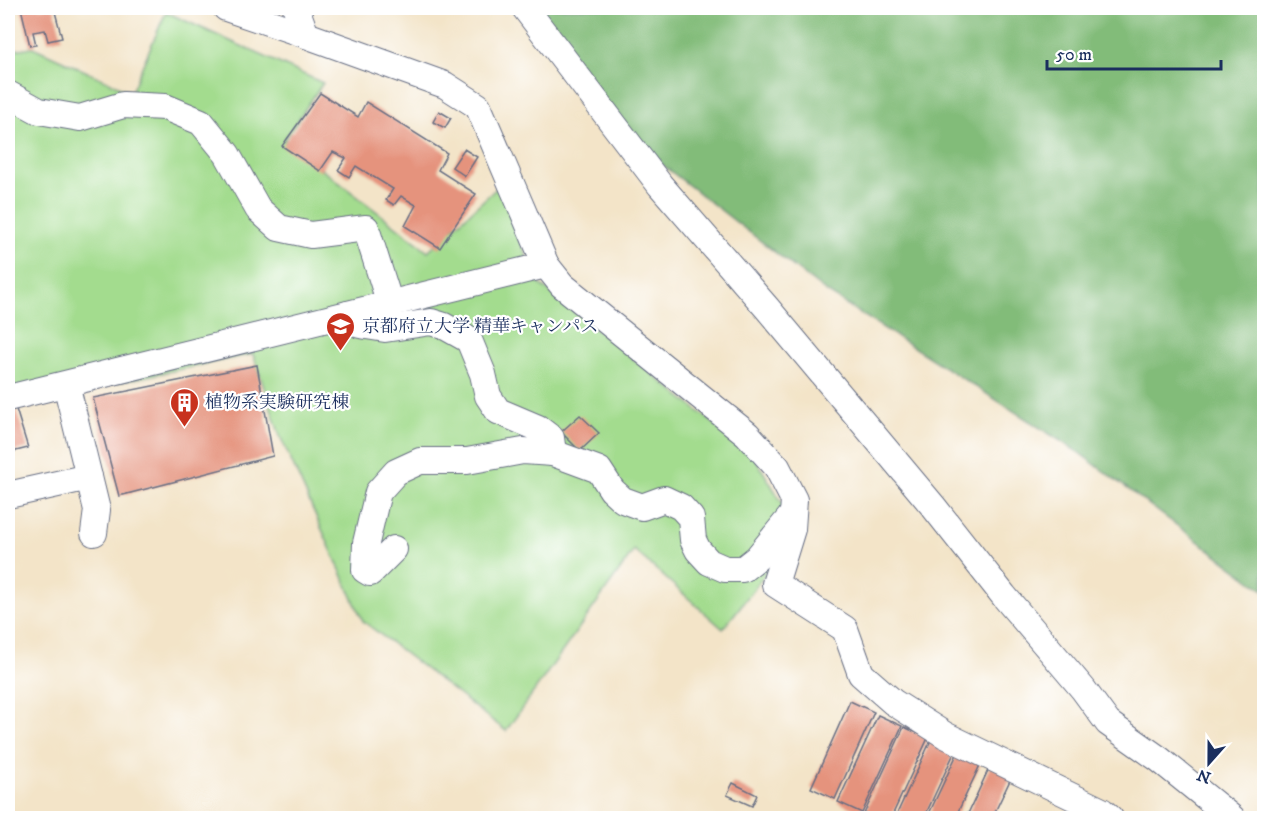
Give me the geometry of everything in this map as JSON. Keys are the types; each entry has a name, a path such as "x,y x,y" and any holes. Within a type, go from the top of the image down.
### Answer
{"street":[{"path":"226,8 445,85 478,106 546,265 562,285 747,434 777,467 794,500 792,529 775,584 845,629 861,674 893,702 945,735 1102,811 1110,819"},
{"path":"296,8 306,35"},
{"path":"525,8 660,185 767,308 933,506 1004,596 1083,689 1108,723 1159,759 1232,819"},
{"path":"10,88 39,111 80,118 123,105 165,107 201,122 227,154 258,209 279,228 311,235 366,228 390,304"},
{"path":"8,398 546,265"},
{"path":"348,314 360,324 385,329 430,322 444,326 469,340 483,374 488,396 498,411 538,428 551,438 553,453"},
{"path":"69,396 97,510 94,532"},
{"path":"394,549 370,573 365,570 366,543 378,492 396,472 420,461 467,461 524,451 553,453 599,470 612,490 623,500 642,507 664,499 681,507 691,518 693,540 698,550 709,562 725,569 743,568 757,558 793,513"},
{"path":"8,495 89,477"}],"green space":[{"path":"519,8 1264,8 1264,590 1078,452 825,291 633,142"},
{"path":"166,12 323,83 284,140 428,251 500,185 535,280 753,455 786,509 764,576 723,629 634,550 506,731 363,621 280,436 253,354 91,388 60,400 8,409 8,51 33,47 131,92"}],"building":[{"path":"21,8 54,8 62,38 48,41 45,30 33,32 36,45 30,46"},
{"path":"320,93 358,117 366,102 447,153 438,170 476,194 440,248 405,226 416,205 401,196 394,205 386,200 393,189 356,166 349,177 338,170 346,158 333,152 320,171 282,146"},
{"path":"439,111 451,118 445,128 433,122"},
{"path":"464,149 477,157 465,176 452,167"},
{"name":"植物系実験研究棟","path":"257,365 273,456 119,496 93,398"},
{"path":"16,409 28,448 8,453 8,411"},
{"path":"580,415 599,433 580,451 561,432"},
{"path":"850,701 874,712 835,799 811,788"},
{"path":"878,715 902,726 862,813 838,802"},
{"path":"904,727 928,738 891,818 874,818 864,814"},
{"path":"931,740 955,751 924,818 895,818"},
{"path":"958,752 981,763 955,818 927,818"},
{"path":"990,766 1012,776 992,818 966,818"},
{"path":"733,783 757,795 752,806 727,795"}],"place":[{"name":"京都府立大学 精華キャンパス","path":"341,352"},
{"name":"植物系実験研究棟","path":"184,428"}]}
